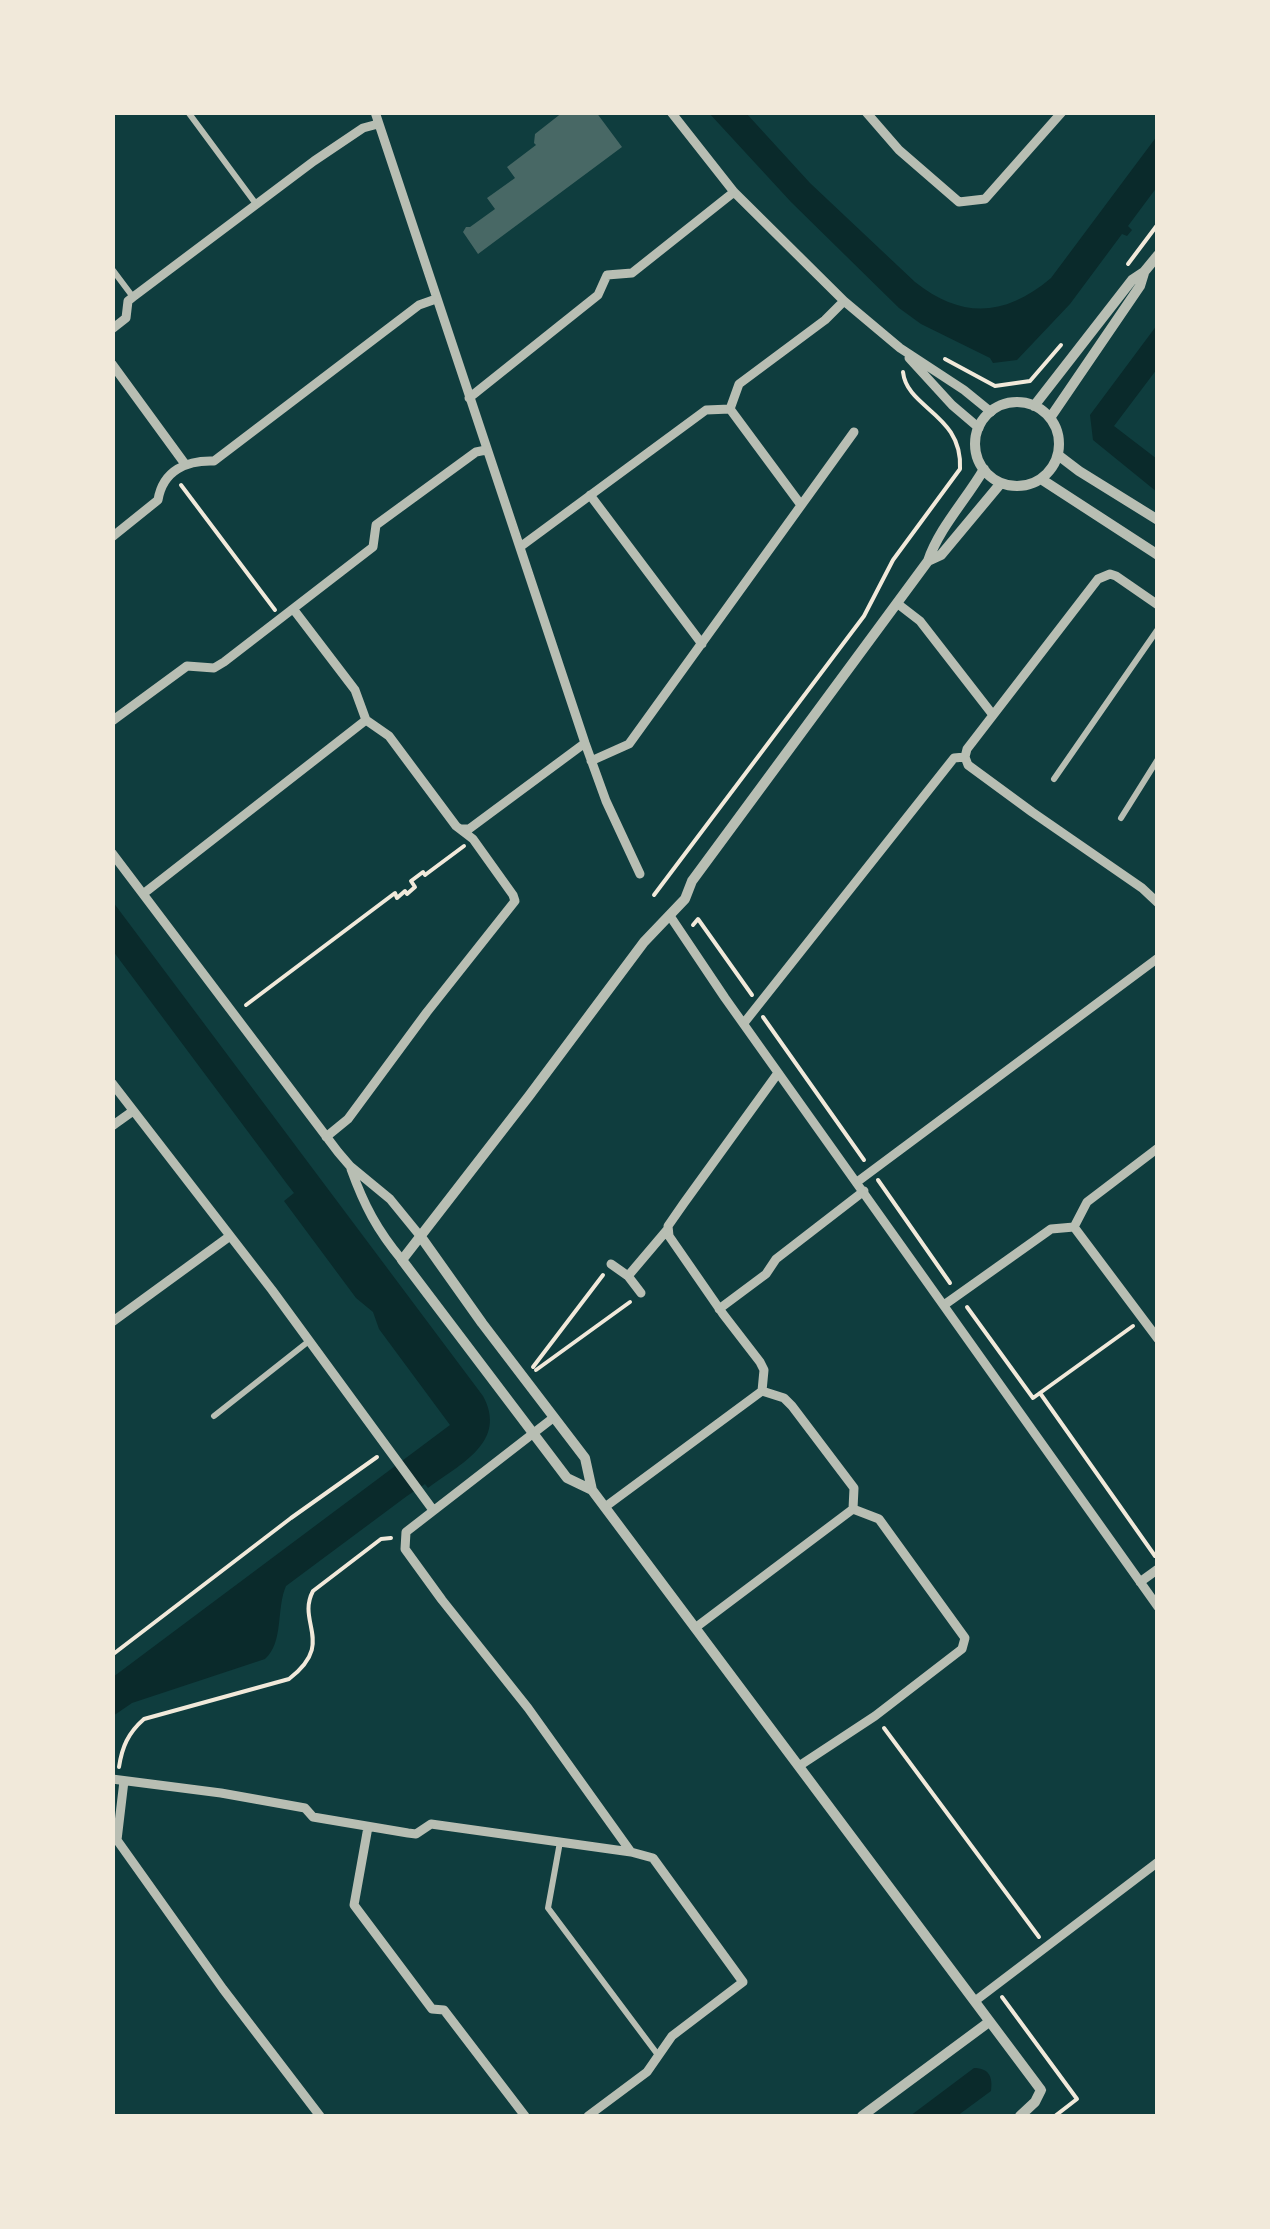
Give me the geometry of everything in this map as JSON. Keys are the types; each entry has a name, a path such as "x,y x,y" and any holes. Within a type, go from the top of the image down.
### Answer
{"street":[{"path":"188,112 256,204"},
{"path":"671,112 734,192 844,301 900,348 991,412"},
{"path":"866,112 899,150 959,202 985,199 1062,112"},
{"path":"112,329 126,318 128,301 133,297 376,118 585,743 606,801 640,874"},
{"path":"469,398 598,295 607,275 632,273 734,192"},
{"path":"1034,406 1132,280 1158,256"},
{"path":"112,269 133,297"},
{"path":"1050,418 1140,286 1144,272"},
{"path":"112,537 158,500 160,488 185,464 194,460 214,462 419,305 436,300"},
{"path":"730,409 739,384 825,320 844,301"},
{"path":"900,348 952,405 979,428"},
{"path":"112,364 185,464"},
{"path":"1012,403 1034,406 1050,418 1058,435 1058,454 1041,479 1018,486 1002,483 984,469 976,448 979,428 991,412 1012,403"},
{"path":"520,547 706,410 730,409"},
{"path":"730,409 801,505"},
{"path":"592,761 628,744 854,432"},
{"path":"112,721 187,666 214,668 373,548 376,525 476,452 486,450"},
{"path":"1058,454 1079,472 1158,520"},
{"path":"402,1260 644,942 685,898 692,880 928,561 934,544 984,469"},
{"path":"1041,479 1158,555"},
{"path":"928,561 941,555 1002,483"},
{"path":"590,495 702,644"},
{"path":"1158,604 1116,576 1098,579 992,715 966,756 968,765 1158,903"},
{"path":"898,604 920,621 992,715"},
{"path":"294,610 354,690 366,720 390,736 456,826 473,839 515,901 348,1119 326,1137"},
{"path":"1054,779 1158,629"},
{"path":"143,894 366,720"},
{"path":"462,829 469,829 585,743"},
{"path":"744,1024 954,758 966,756"},
{"path":"1121,818 1158,759"},
{"path":"112,853 326,1137 350,1166 390,1198 421,1237 584,1458 592,1490 604,1508 1041,2090 1020,2116"},
{"path":"670,916 1158,1607"},
{"path":"857,1182 1158,958"},
{"path":"628,1276 667,1230 778,1073"},
{"path":"112,1083 309,1340 433,1510"},
{"path":"112,1126 133,1111"},
{"path":"1074,1227 1087,1202 1158,1148"},
{"path":"350,1166 365,1206 386,1240 567,1478 592,1490"},
{"path":"720,1309 766,1274 776,1259 864,1191"},
{"path":"944,1305 1050,1229 1074,1227"},
{"path":"1074,1227 1158,1338"},
{"path":"604,1508 762,1390 764,1370 760,1362 667,1230"},
{"path":"112,1322 230,1236"},
{"path":"612,1264 628,1276 641,1294"},
{"path":"214,1416 309,1340"},
{"path":"762,1390 784,1398 820,1441 854,1488 853,1509"},
{"path":"554,1418 433,1510 406,1532 404,1540 406,1549 442,1600 528,1708 631,1852"},
{"path":"695,1628 853,1509"},
{"path":"799,1766 875,1716 962,1649 965,1638 879,1519 853,1509"},
{"path":"1140,1582 1158,1569"},
{"path":"320,2116 117,1840 118,1780 306,1808 313,1817 368,1827 416,1834 431,1824 652,1858 743,1982 672,2036 647,2072 588,2116"},
{"path":"368,1827 354,1905 432,2009 444,2010 525,2116"},
{"path":"560,1842 548,1908 658,2055"},
{"path":"975,2001 1158,1862"},
{"path":"862,2116 989,2022"}],"path":[{"path":"1122,272 1158,224"},
{"path":"984,381 995,386 1030,381 1070,335"},
{"path":"670,916 654,895 864,616 893,560 960,469 955,437 904,383 900,348"},
{"path":"172,474 281,618"},
{"path":"234,1014 394,893 397,898 404,891 407,894 415,887 411,881 473,839"},
{"path":"679,906 693,925 698,919 1034,1398 1142,1319"},
{"path":"524,1378 612,1264"},
{"path":"524,1378 641,1294"},
{"path":"1040,1393 1158,1560"},
{"path":"112,1655 389,1448"},
{"path":"118,1780 121,1752 134,1728 144,1720 289,1678 300,1671 314,1638 308,1600 314,1591 381,1539 404,1540"},
{"path":"875,1716 1036,1934 1048,1944"},
{"path":"994,1986 1078,2099 1054,2116"}],"water":[{"path":"709,113 746,113 810,183 915,282 932,294 967,307 1000,306 1034,291 1051,278 1157,136 1157,187 1128,226 1132,230 1127,236 1122,234 1070,304 1017,360 993,363 899,308 791,202"},
{"path":"1157,325 1157,369 1114,426 1157,459 1157,492 1093,440 1090,415"},
{"path":"113,902 483,1396 489,1426 485,1439 466,1460 428,1488 425,1484 407,1496 286,1586 275,1644 265,1659 132,1703 113,1716 113,1677 450,1425 379,1329 373,1312 356,1298 284,1201 294,1193 113,951"},
{"path":"974,2068 989,2074 991,2091 957,2116 910,2116"}],"building":[{"path":"563,112 596,112 622,147 478,254 463,232 495,209 487,198 515,178 507,167 536,145 535,134"}]}
